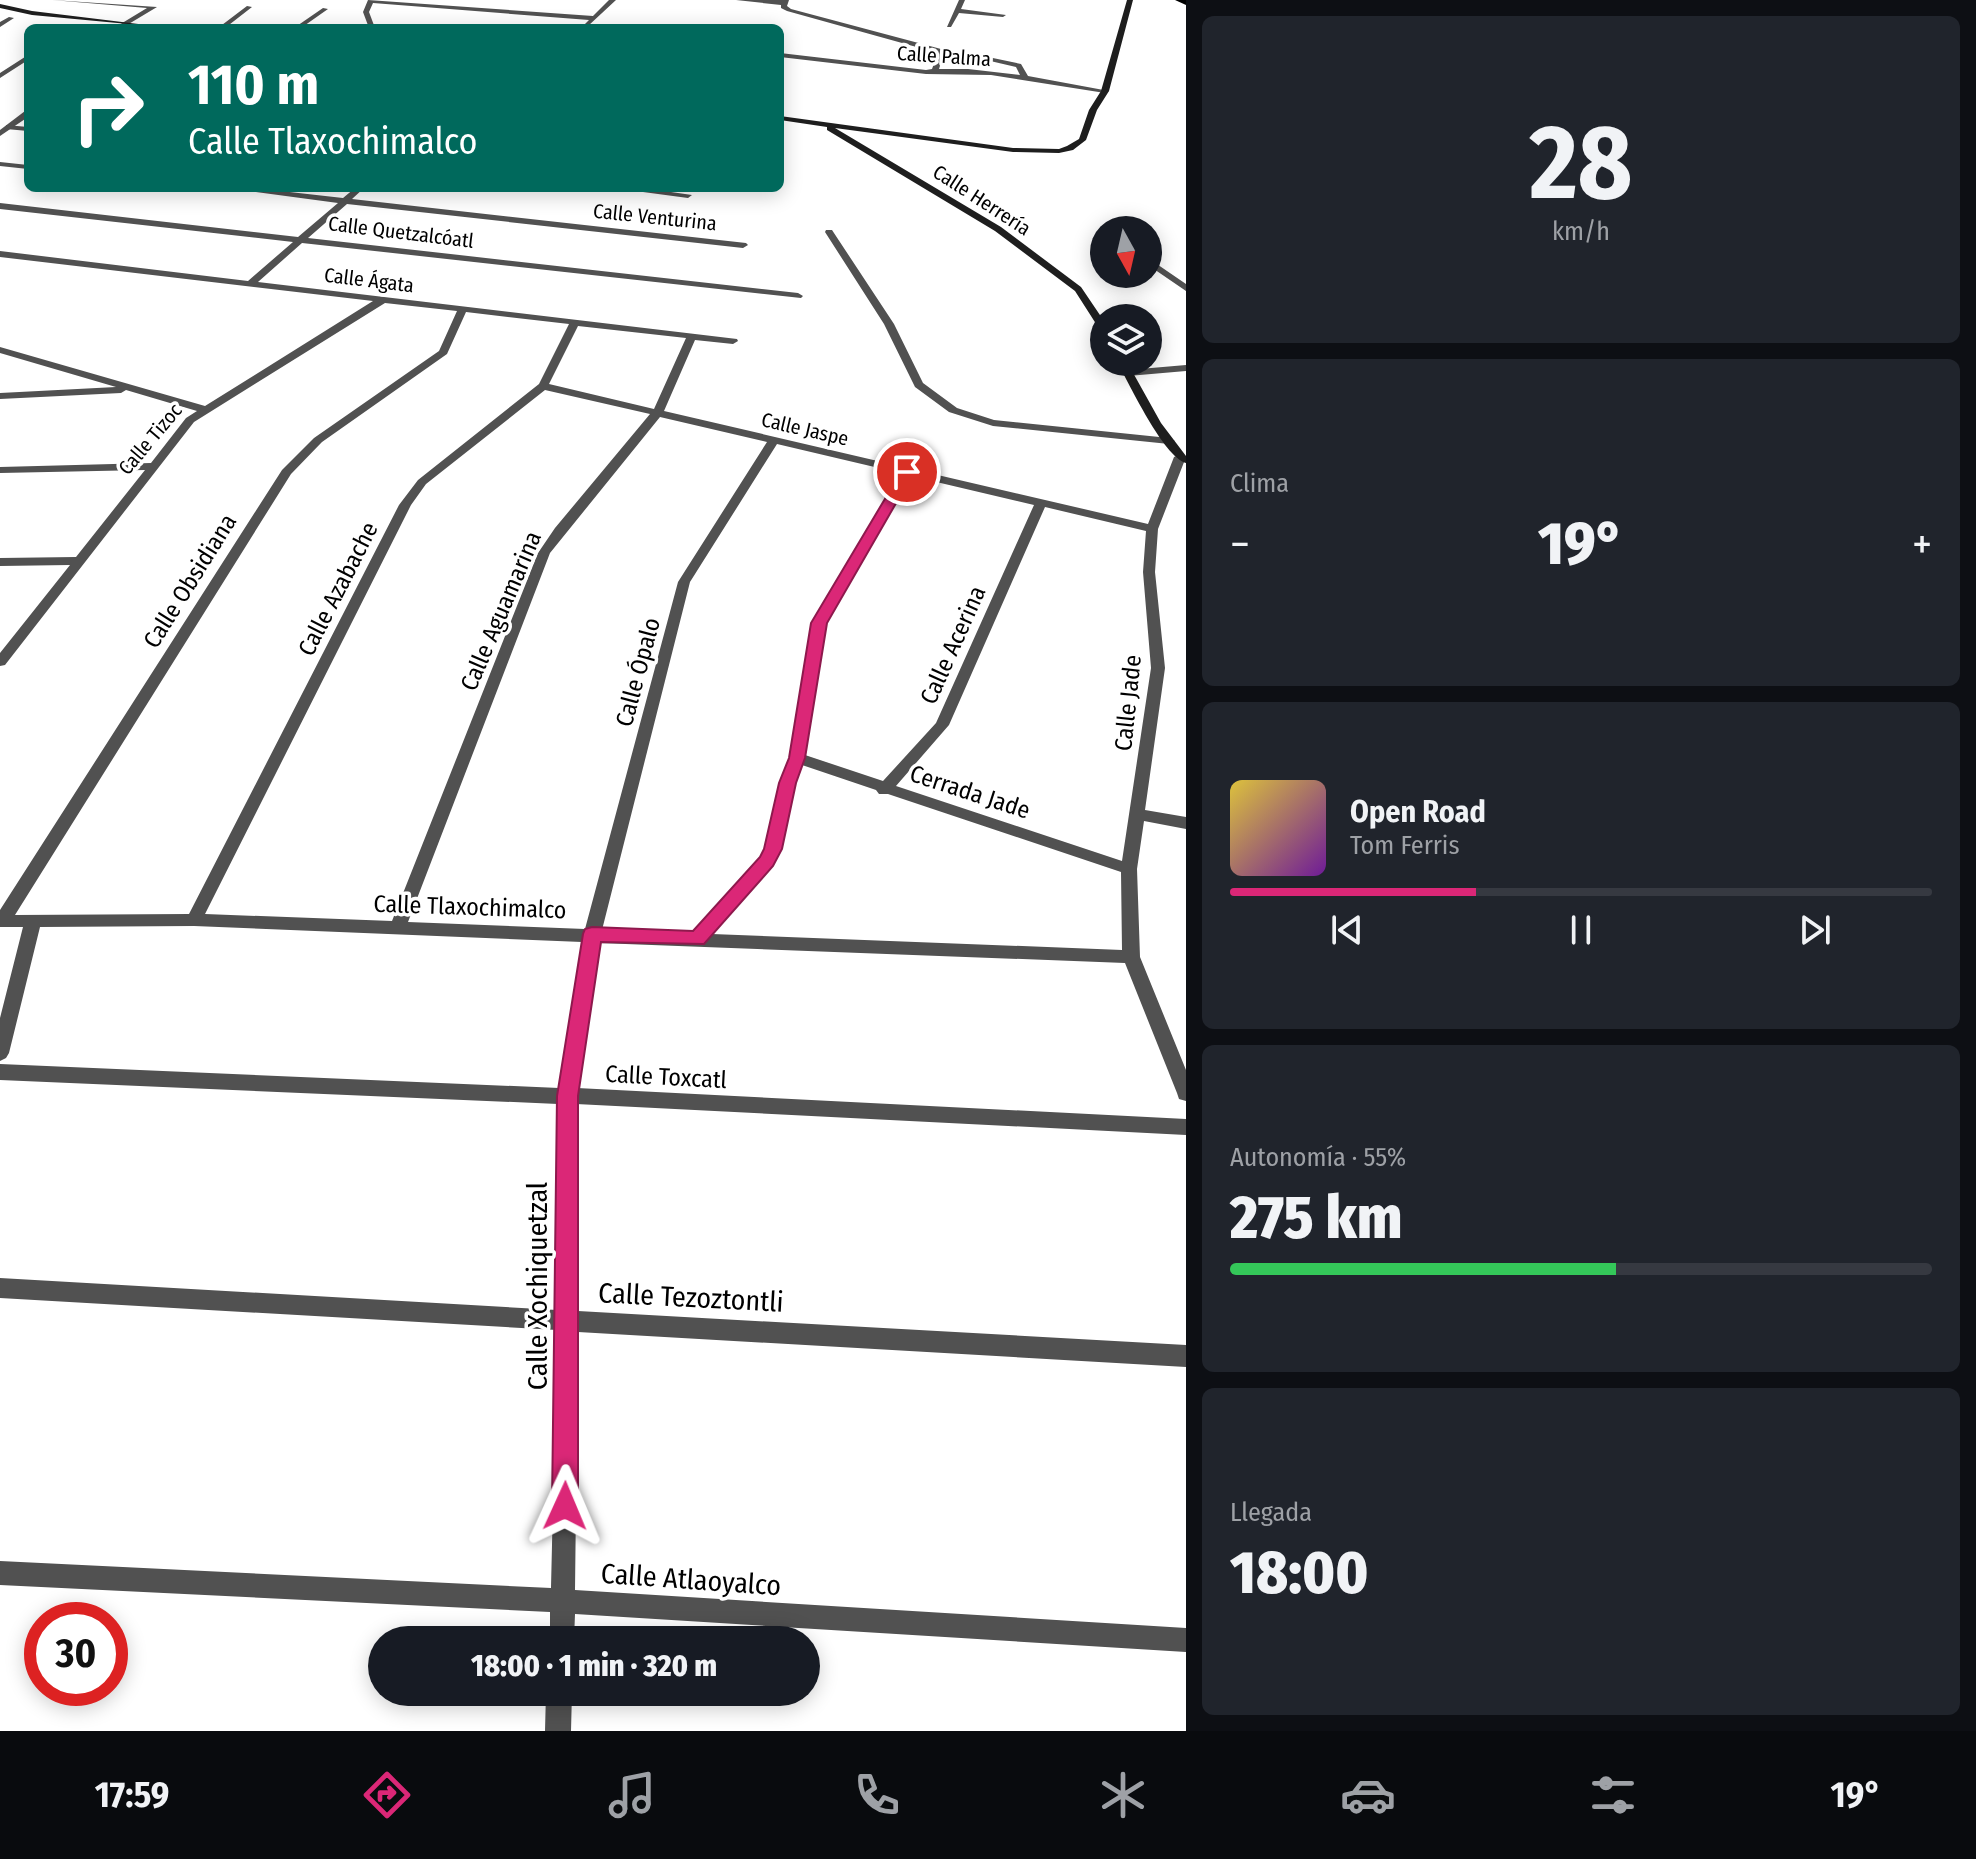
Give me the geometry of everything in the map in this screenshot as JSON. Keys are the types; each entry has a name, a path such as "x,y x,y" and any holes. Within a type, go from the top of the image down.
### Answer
{"main road":[{"path":"784,118 1013,150 1059,151 1070,148 1082,140 1093,110 1105,91 1130,0"},
{"path":"1179,0 1186,3"},
{"path":"0,6 108,24"},
{"path":"0,17 52,24"},
{"name":"Calle Herrería","path":"822,123 998,229 1078,289 1090,307"},
{"path":"1130,376 1169,441 1183,458"}],"street":[{"path":"55,0 156,4"},
{"path":"587,24 613,0"},
{"path":"739,0 785,2 783,7 789,10 939,50 941,53 935,71"},
{"path":"949,26 962,0"},
{"path":"370,24 366,12 370,1 590,18"},
{"path":"123,24 156,4"},
{"path":"230,24 249,7"},
{"path":"303,24 325,9"},
{"path":"957,11 1003,15"},
{"path":"0,25 11,18"},
{"name":"Calle Palma","path":"784,55 1026,79 1105,91"},
{"path":"988,59 1019,65 1026,79"},
{"path":"2,74 24,60"},
{"path":"2,74 16,74"},
{"path":"0,134 24,116"},
{"path":"9,127 24,129"},
{"path":"0,164 24,167"},
{"name":"Calle Venturina","path":"269,192 743,245"},
{"path":"251,283 356,192"},
{"path":"658,192 688,195"},
{"name":"Calle Quetzalcóatl","path":"0,206 798,296"},
{"path":"829,232 889,324 919,385 953,410 993,423 1169,441"},
{"name":"Calle Ágata","path":"0,254 733,341"},
{"path":"1162,271 1186,288"},
{"name":"Calle Tizoc","path":"0,662 190,420 203,409 382,300"},
{"name":"Calle Obsidiana","path":"1,921 286,472 318,440 443,352 462,310"},
{"name":"Calle Azabache","path":"194,920 405,505 422,482 543,386 575,322"},
{"name":"Calle Aguamarina","path":"397,929 544,553 658,412 692,336"},
{"path":"0,350 203,409"},
{"path":"1162,368 1186,368"},
{"name":"Calle Jaspe","path":"543,386 1152,529"},
{"path":"0,396 130,389"},
{"name":"Calle Ópalo","path":"592,934 684,582 773,441"},
{"name":"Calle Jade","path":"1131,957 1129,869 1158,668 1149,572 1152,529 1183,458"},
{"path":"0,470 152,466"},
{"path":"697,939 767,861 773,849 787,783 797,758 819,623 907,472"},
{"name":"Calle Acerina","path":"884,790 942,725 1040,504"},
{"path":"0,562 78,561"},
{"name":"Cerrada Jade","path":"797,758 884,790 1129,869"},
{"path":"1137,814 1186,823"},
{"name":"Calle Tlaxochimalco","path":"1,921 194,920 1131,957"},
{"path":"0,1053 33,922"},
{"name":"Calle Xochiquetzal","path":"562,1626 568,1318 567,1096 592,934"},
{"path":"1131,957 1186,1093"},
{"name":"Calle Toxcatl","path":"0,1072 1186,1127"},
{"name":"Calle Tezoztontli","path":"0,1288 568,1318 1186,1356"},
{"name":"Calle Atlaoyalco","path":"0,1573 563,1601 1186,1640"},
{"path":"558,1731 559,1706"}],"route":[{"path":"565,1506 567,1096 592,934 697,939 767,861 773,849 787,783 797,758 819,623 907,472"}]}
